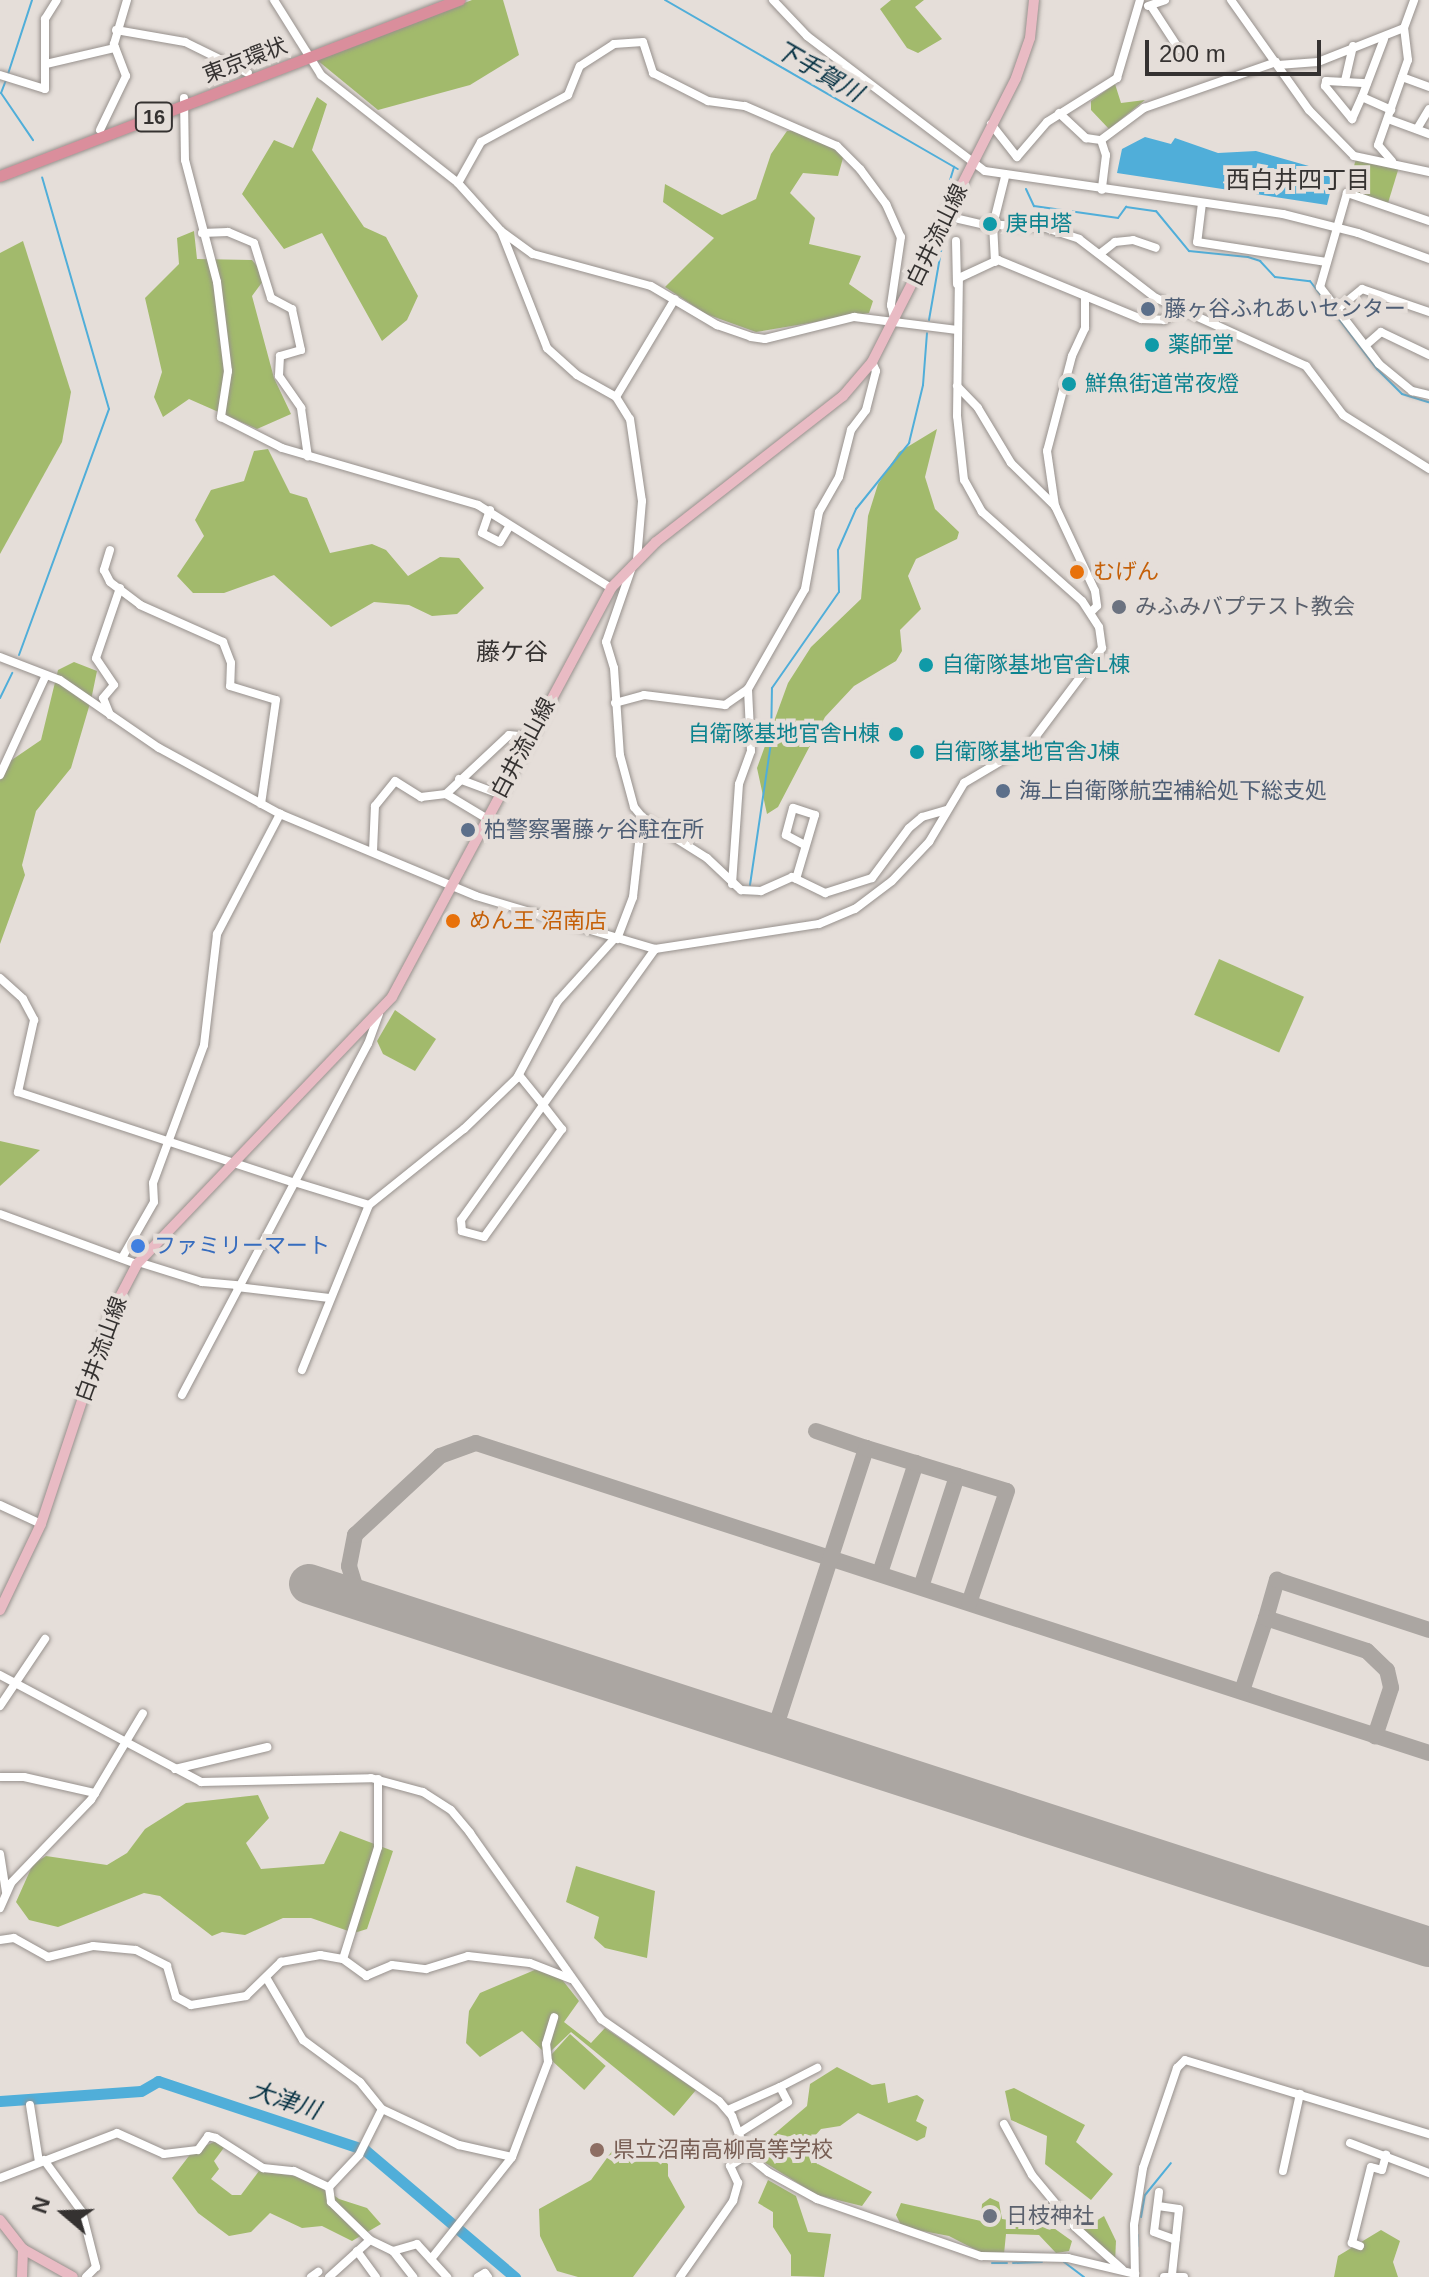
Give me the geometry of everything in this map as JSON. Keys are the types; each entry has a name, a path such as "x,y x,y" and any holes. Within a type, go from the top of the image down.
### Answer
{"highway":[{"name":"東京環状","path":"0,176 438,0"},
{"name":"東京環状","path":"0,168 184,101 248,73 459,0"}],"main road":[{"name":"白井流山線","path":"0,1610 41,1524 111,1314 138,1263 379,1014 611,588 635,562 843,396 872,362 1028,47 1034,0"},
{"path":"0,2220 23,2249 73,2277"},
{"path":"22,2277 23,2249"}],"street":[{"path":"4,76 45,89 45,19 57,0"},
{"path":"100,130 126,76 115,48 116,30 127,0"},
{"path":"274,0 321,75 458,183 501,231 560,265 637,281 675,299 717,325 765,339 854,317 957,330"},
{"path":"773,0 807,36 972,165 1005,177 1202,203 1337,227 1429,259"},
{"path":"991,124 1017,157 1059,113 1117,78 1140,4 1151,6 1165,0"},
{"path":"1231,0 1309,110 1354,156 1428,168"},
{"path":"1392,161 1378,145 1408,60 1404,28 1414,0"},
{"path":"1151,6 1179,49"},
{"path":"1059,113 1086,138 1101,140 1144,108 1277,64 1318,62 1353,46 1384,39 1404,28"},
{"path":"116,30 185,42 248,73"},
{"path":"1367,83 1326,81 1325,86 1352,119 1362,97 1384,39"},
{"path":"458,183 481,142 568,95 580,66 614,44 643,42 653,73 708,101 745,106 825,140 860,169 886,204 901,237 891,305 894,320"},
{"path":"1345,82 1353,46"},
{"path":"46,64 115,48"},
{"path":"1402,77 1429,87"},
{"path":"1362,97 1429,134"},
{"path":"184,101 185,160 217,282 228,371 221,417 308,457 490,510 509,527 611,588"},
{"path":"1417,129 1429,109"},
{"path":"1101,140 1106,155 1102,190"},
{"path":"995,262 993,225 1005,177"},
{"path":"1429,221 1347,193 1320,287 1335,311 1379,364 1412,391 1429,395"},
{"path":"1202,203 1197,242 1326,262"},
{"path":"946,216 993,225 1054,229 1101,253 1148,293 1180,309 1234,329 1306,366 1343,415 1429,469"},
{"path":"501,231 547,348 577,375 616,397 634,434 642,501 635,562 606,642 620,755 634,807 642,817 707,858 732,884 761,891 796,879 825,893 861,885 915,822 946,810"},
{"path":"202,233 228,232 254,243 271,298 292,309 301,350 280,356 279,376 301,408 308,457"},
{"path":"1101,253 1115,242 1133,240 1156,248"},
{"path":"0,657 46,675 280,814 452,883 476,896 616,939 655,949 797,929 843,915 892,881 929,842 946,810 973,774 1024,749 1078,685 1102,648 1093,614 972,497 958,447 956,241"},
{"path":"957,285 966,273 995,262 1154,321 1177,316 1180,309"},
{"path":"1335,311 1362,289 1429,312"},
{"path":"1085,296 1085,328 1072,356 1047,451 1055,506 1095,591 1097,606 1093,614"},
{"path":"616,397 675,299"},
{"path":"1366,345 1381,332 1429,355"},
{"path":"615,703 655,695 725,705 748,689 805,589 819,512 839,477 851,430 866,410 876,371 872,362"},
{"path":"957,386 978,408 1011,463 1055,506"},
{"path":"490,510 482,533 500,542 509,527"},
{"path":"110,550 106,577 140,605 223,642 231,663 230,686 276,700 261,804"},
{"path":"111,716 103,698 114,685 96,658 120,588"},
{"path":"0,775 46,675"},
{"path":"732,884 739,784 751,751 748,689"},
{"path":"446,794 509,735 529,737"},
{"path":"459,779 499,794"},
{"path":"373,851 375,806 395,781 421,797 446,794 486,818"},
{"path":"796,879 815,815 793,808 786,835 805,845"},
{"path":"122,1258 154,1202 153,1183 204,1045 217,934 280,814"},
{"path":"302,1370 369,1205 464,1129 519,1075 558,1001 616,939 633,897 642,817"},
{"path":"519,1075 543,1105 562,1129 484,1237 462,1231 461,1220 543,1105 655,949"},
{"path":"0,978 23,999 34,1020 18,1092 369,1205"},
{"path":"182,1395 237,1286 368,1044 379,1014"},
{"path":"0,1214 122,1258 202,1282 329,1298"},
{"path":"0,1505 41,1524"},
{"path":"0,1706 45,1639"},
{"path":"0,1675 208,1784 378,1779 418,1789 451,1810 571,1979 613,2031 728,2110 747,2155 817,2199 970,2252 990,2258 1068,2258 1132,2274"},
{"path":"0,1908 6,1892 95,1793 143,1713"},
{"path":"175,1769 267,1747"},
{"path":"0,1777 24,1777 95,1793"},
{"path":"343,1959 378,1847 378,1779"},
{"path":"0,1854 6,1892"},
{"path":"0,1940 14,1938 48,1957 93,1946 136,1950 171,1971 176,1997 184,2004 234,2000 255,1992 276,1966 291,1958 343,1959 366,1976 392,1965 426,1969 468,1956 530,1963 571,1979"},
{"path":"267,1979 303,2040 360,2082 382,2109 459,2145 512,2157"},
{"path":"431,2259 512,2157 548,2062 546,2044 554,2017"},
{"path":"1132,2274 1134,2227 1143,2168 1180,2062 1192,2060 1429,2134"},
{"path":"728,2110 817,2068"},
{"path":"739,2133 788,2102 780,2087"},
{"path":"1283,2171 1300,2094"},
{"path":"30,2105 41,2161 82,2212 96,2267 86,2277"},
{"path":"329,2187 359,2155 382,2109"},
{"path":"1004,2124 1032,2175 1075,2227 1132,2274"},
{"path":"0,2178 117,2133 164,2154 201,2148 208,2136 228,2141 263,2168 294,2171 329,2187"},
{"path":"1350,2143 1429,2173"},
{"path":"680,2277 733,2201 738,2183 730,2166 747,2155"},
{"path":"1360,2246 1352,2243 1371,2167 1382,2170 1386,2155"},
{"path":"329,2187 331,2202 370,2240 393,2251 413,2277"},
{"path":"1159,2192 1155,2226 1157,2236 1176,2240"},
{"path":"1158,2206 1179,2209 1168,2276 1184,2277"},
{"path":"1134,2227 1155,2226"},
{"path":"329,2277 370,2240"},
{"path":"393,2251 417,2244 447,2277"},
{"path":"357,2251 376,2277"},
{"path":"478,2277 485,2273 488,2277"}],"green space":[{"path":"472,0 503,0 519,55 470,85 378,110 317,60"},
{"path":"891,0 924,0 915,7 942,39 918,53 907,48 880,9"},
{"path":"1115,84 1121,103 1145,100 1109,129 1091,110 1091,101"},
{"path":"317,97 327,104 312,150 364,227 386,237 418,296 407,320 382,341 322,233 284,249 242,194 274,140 293,148"},
{"path":"787,131 809,131 836,142 843,158 838,176 803,173 790,193 815,218 809,244 861,256 849,284 873,301 869,313 756,332 706,314 665,287 714,238 663,202 665,184 722,215 756,199 771,154"},
{"path":"1356,159 1399,167 1388,203 1347,190"},
{"path":"194,231 197,259 252,260 266,277 252,296 274,378 291,414 257,429 189,399 163,417 154,397 162,372 145,298 179,264 177,238"},
{"path":"23,241 71,392 62,442 0,554 0,253"},
{"path":"937,429 925,477 935,509 959,532 957,539 916,559 908,576 921,609 900,630 902,651 896,661 854,686 825,717 778,807 767,814 757,768 788,683 811,647 861,599 868,516 878,484 899,452"},
{"path":"268,449 290,493 307,498 330,553 372,544 386,550 408,576 440,557 459,558 484,588 457,614 432,616 409,605 374,602 331,627 274,575 224,593 193,593 177,576 204,536 195,520 211,490 244,481 254,451"},
{"path":"74,662 97,671 91,700 71,768 36,811 22,865 25,875 0,944 0,768 41,740 58,670"},
{"path":"1219,959 1304,997 1279,1053 1194,1015"},
{"path":"395,1010 436,1039 415,1071 383,1054 377,1041"},
{"path":"0,1141 40,1150 0,1186"},
{"path":"258,1795 269,1818 246,1843 261,1869 324,1864 340,1831 393,1851 367,1929 354,1933 311,1918 283,1918 245,1935 222,1932 212,1936 160,1896 144,1893 58,1927 29,1920 16,1902 33,1864 46,1856 107,1865 127,1853 145,1829 186,1803"},
{"path":"576,1866 655,1891 647,1958 605,1948 594,1938 599,1917 566,1902"},
{"path":"537,1969 560,1977 579,2001 564,2022 591,2043 605,2028 696,2090 674,2116 571,2032 551,2051 543,2051 522,2031 480,2057 466,2043 469,2011 480,1993"},
{"path":"570,2034 606,2066 584,2090 549,2058"},
{"path":"837,2067 872,2085 885,2083 888,2103 917,2095 924,2100 916,2121 927,2127 925,2137 917,2141 858,2113 840,2126 821,2129 805,2147 816,2163 872,2192 862,2206 817,2195 751,2154 807,2106 810,2084"},
{"path":"1014,2088 1085,2125 1076,2142 1113,2174 1091,2200 1045,2164 1047,2136 1011,2120 1005,2091"},
{"path":"218,2140 226,2145 214,2161 219,2169 211,2179 232,2195 241,2195 259,2171 310,2178 339,2199 367,2208 381,2224 352,2241 322,2226 302,2228 270,2213 251,2232 229,2236 198,2213 172,2178 192,2152"},
{"path":"620,2140 635,2140 668,2164 668,2176 685,2207 633,2277 578,2277 557,2271 540,2236 539,2209 591,2180"},
{"path":"768,2180 796,2196 808,2232 831,2234 824,2277 791,2276 791,2255 773,2227 773,2212 758,2203"},
{"path":"990,2198 999,2202 1002,2219 1051,2226 1072,2241 1069,2251 1056,2253 1039,2235 1006,2234 1004,2254 982,2253 949,2236 902,2227 896,2215 901,2203 981,2221 982,2204"},
{"path":"1104,2216 1116,2241 1115,2262 1080,2231"},
{"path":"1381,2230 1400,2241 1393,2262 1398,2277 1334,2277 1338,2256"}],"water":[{"path":"1145,137 1171,144 1175,138 1218,153 1256,151 1323,170 1333,181 1327,205 1117,173 1122,149"}],"waterway":[{"path":"8,74 32,0"},
{"name":"下手賀川","path":"665,0 958,169"},
{"path":"6,80 1,93 33,140"},
{"path":"936,226 954,167"},
{"path":"19,655 109,409 42,177"},
{"name":"下手賀川","path":"1026,189 1034,206 1118,218 1126,207 1156,211 1189,251 1248,257 1260,261 1275,277 1310,281 1377,369 1402,394 1429,402"},
{"path":"929,320 944,234"},
{"path":"750,885 771,743 772,688 839,592 838,550 856,509 909,443 923,385 927,333"},
{"path":"0,698 12,673"},
{"name":"大津川","path":"0,2101 141,2091 158,2081 365,2150 515,2277"},
{"path":"1141,2217 1145,2195 1171,2163"},
{"path":"1138,2235 1138,2246"},
{"path":"1013,2263 1042,2262"},
{"path":"1064,2262 1084,2277"},
{"path":"992,2263 1007,2263"}],"taxiway":[{"path":"816,1431 866,1448"},
{"path":"370,1604 356,1589 349,1566 355,1535 440,1456 476,1443 1429,1753"},
{"path":"773,1735 866,1448 1007,1491 969,1603"},
{"path":"880,1573 916,1463"},
{"path":"921,1587 957,1476"},
{"path":"1266,1618 1277,1580 1429,1630"},
{"path":"1242,1691 1266,1618 1367,1651 1387,1670 1391,1688 1375,1736"}],"runway":[{"path":"309,1584 1429,1947"}],"place":[{"name":"庚申塔","path":"990,224"},
{"name":"藤ヶ谷ふれあいセンター","path":"1148,309"},
{"name":"薬師堂","path":"1152,345"},
{"name":"鮮魚街道常夜燈","path":"1069,384"},
{"name":"むげん","path":"1077,572"},
{"name":"みふみバプテスト教会","path":"1119,607"},
{"name":"自衛隊基地官舎L棟","path":"926,665"},
{"name":"自衛隊基地官舎H棟","path":"896,734"},
{"name":"自衛隊基地官舎J棟","path":"917,752"},
{"name":"海上自衛隊航空補給処下総支処","path":"1003,791"},
{"name":"柏警察署藤ヶ谷駐在所","path":"468,830"},
{"name":"めん王 沼南店","path":"453,921"},
{"name":"ファミリーマート","path":"138,1246"},
{"name":"県立沼南高柳高等学校","path":"597,2150"},
{"name":"日枝神社","path":"990,2216"}],"district":[{"name":"西白井四丁目","path":"1298,180"},
{"name":"藤ケ谷","path":"512,652"}]}
